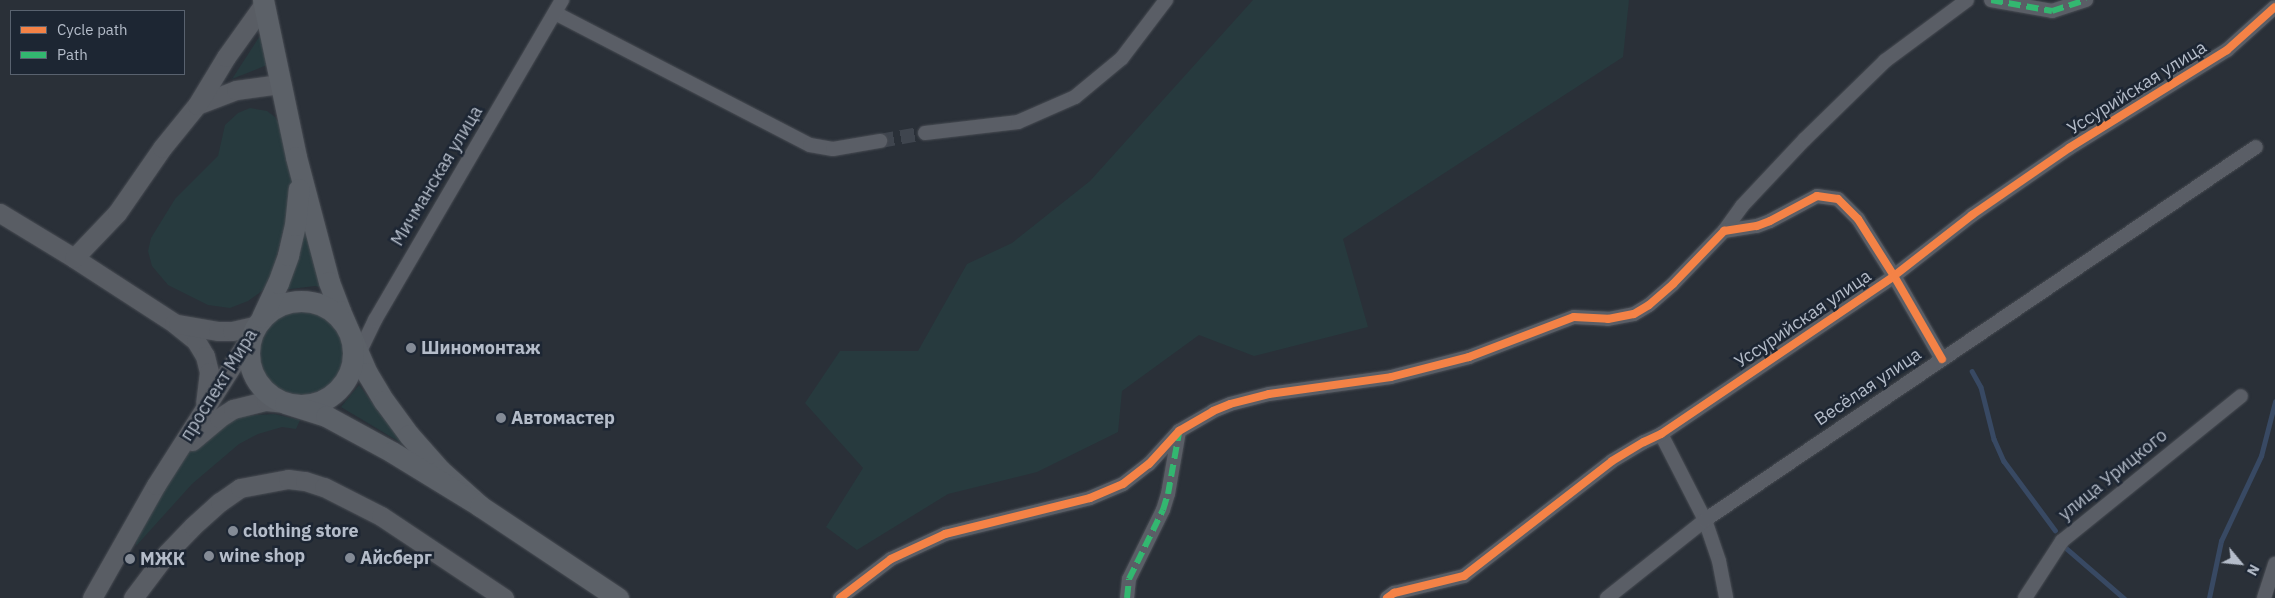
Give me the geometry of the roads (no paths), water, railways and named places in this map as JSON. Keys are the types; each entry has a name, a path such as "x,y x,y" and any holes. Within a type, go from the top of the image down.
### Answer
{"main road":[{"path":"263,2 296,156 329,282 348,330 384,401 409,435 440,470 480,506"},
{"path":"74,258 117,213 168,141 197,105 263,2"},
{"path":"197,105 236,90 280,84"},
{"name":"проспект Мира","path":"92,598 156,485 258,325 278,283 295,225 300,191 296,156"},
{"path":"0,213 74,258 174,323 196,341 205,356 209,372 209,390 203,412"},
{"path":"156,485 186,447 219,418 233,409 250,403 266,401 285,403 305,405 324,400 343,385 349,374 353,350 348,330 335,313 325,306 305,301 294,301 278,307 264,317 258,325 251,341 249,353 254,373 265,390 285,403 315,412 344,425 480,506 618,598"},
{"path":"174,323 218,331 232,331 258,325"},
{"path":"133,598 167,553 220,502 240,488 288,479 305,481 324,487 381,516 504,598"}],"street":[{"name":"Мичманская улица","path":"349,374 374,320 562,0"},
{"path":"925,133 1018,122 1075,97 1122,58 1166,0"},
{"path":"840,598 891,559 945,534 1090,498 1123,484 1149,464 1179,431 1213,411 1250,398 1392,377 1469,357 1574,317 1608,319 1634,314 1649,305 1674,284 1724,231 1742,206 1885,61 1966,0"},
{"path":"1991,0 2052,11 2086,0"},
{"name":"Уссурийская улица","path":"1387,598 1394,593 1464,576 1612,461 1661,434 1894,276 1972,215 2068,148 2227,50 2275,7"},
{"path":"555,13 810,145 833,149 880,141"},
{"name":"Весёлая улица","path":"1607,598 1705,520 2256,147"},
{"path":"1724,231 1758,226 1818,196 1829,196 1846,206 1858,219 1894,276 1942,359"},
{"name":"улица Урицкого","path":"2025,598 2062,541 2241,396"},
{"path":"1127,598 1129,579 1163,510 1168,494 1179,431"},
{"path":"1661,434 1705,520 1719,561 1726,598"},
{"path":"2264,598 2275,564"}],"waterway":[{"path":"1972,371 1981,387 1994,439 2004,461 2055,530"},
{"path":"2209,598 2221,541 2261,456 2275,402"},
{"path":"2066,548 2124,598"}],"tunnel":[{"path":"880,141 925,133"}],"place":[{"name":"Шиномонтаж","path":"411,348"},
{"name":"Автомастер","path":"501,418"},
{"name":"clothing store","path":"233,531"},
{"name":"wine shop","path":"209,556"},
{"name":"Айсберг","path":"350,558"},
{"name":"МЖК","path":"130,559"}]}
